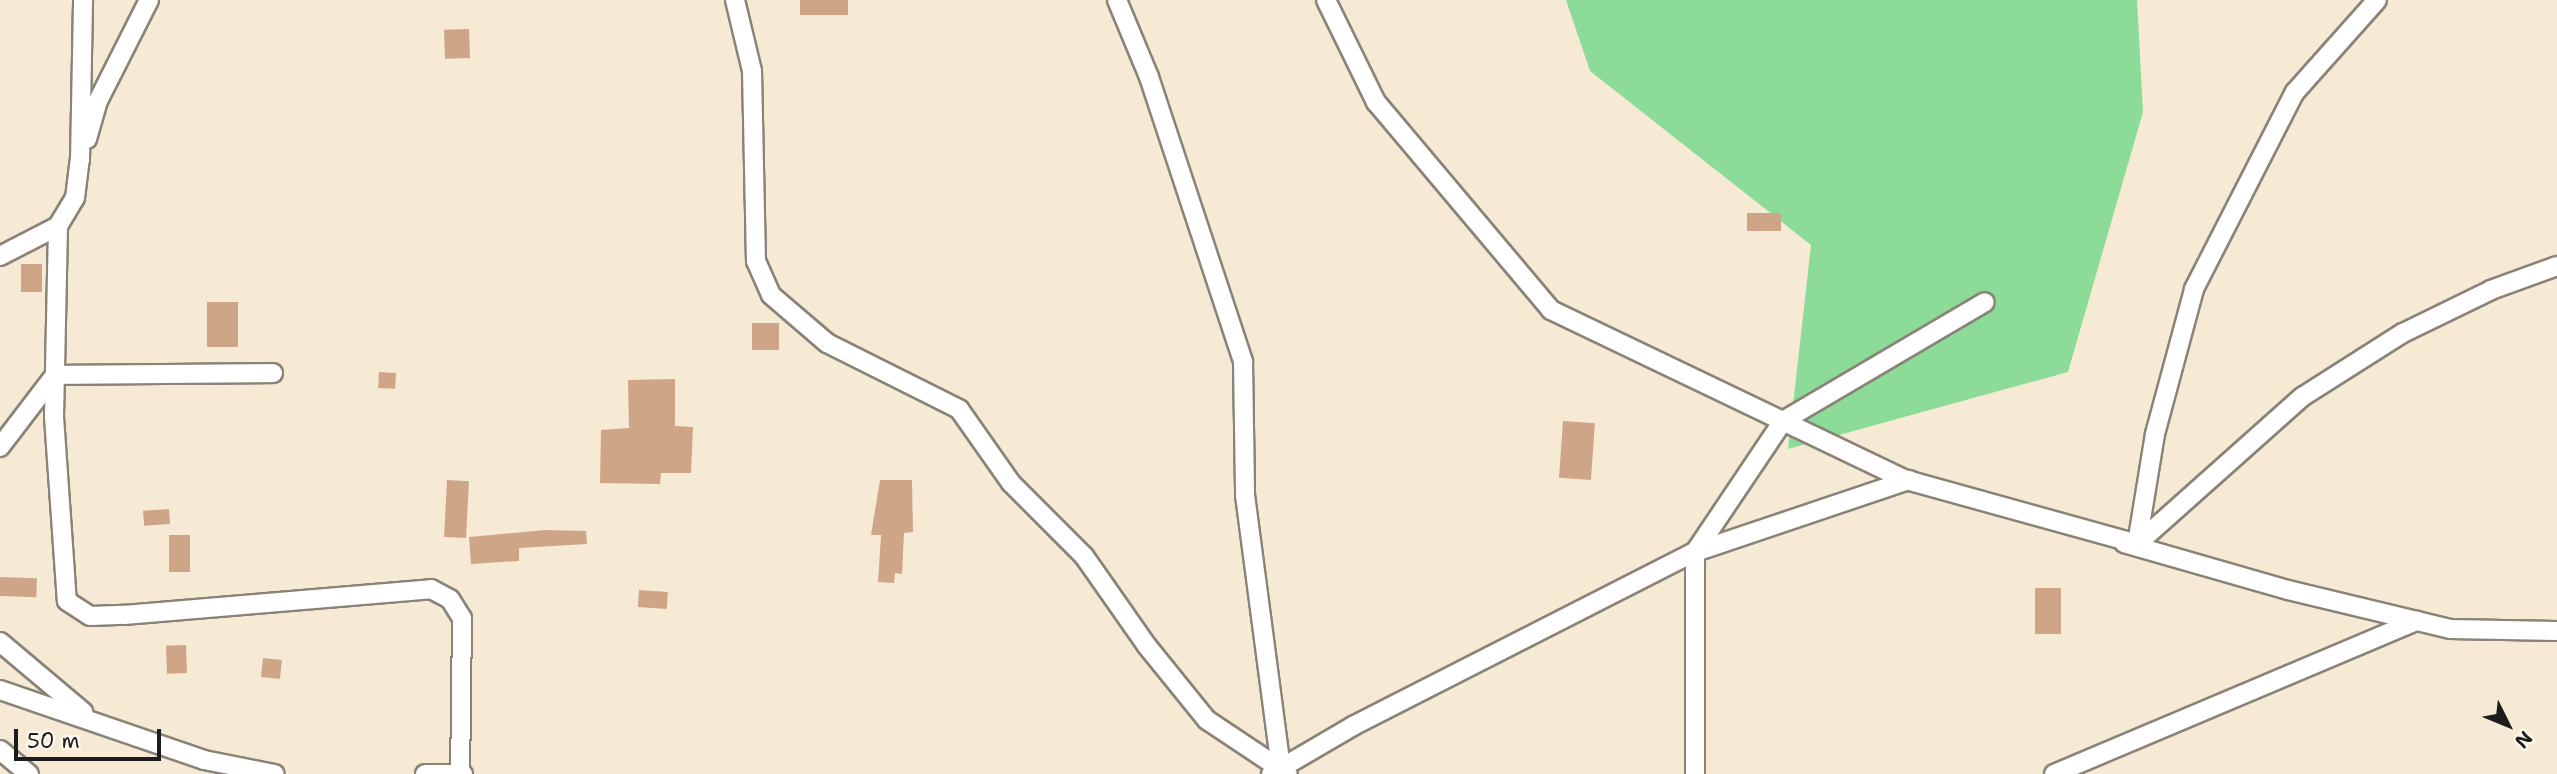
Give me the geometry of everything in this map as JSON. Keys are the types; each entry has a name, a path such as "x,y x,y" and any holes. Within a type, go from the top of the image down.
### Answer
{"street":[{"path":"83,0 80,160 75,198 58,226 55,375 67,601 90,616 124,615 432,589 450,599 462,618 461,774 425,774"},
{"path":"80,160 98,101 149,0"},
{"path":"735,0 751,71 756,261 771,295 827,343 959,409 1011,483 1084,556 1207,720 1280,772"},
{"path":"1117,0 1149,77 1243,362 1245,495 1280,772"},
{"path":"1326,0 1376,102 1551,310 1903,479 2288,590 2450,629 2557,631"},
{"path":"2137,544 2155,433 2194,289 2295,92 2377,0"},
{"path":"0,257 58,226"},
{"path":"2137,544 2302,397 2403,333 2491,290 2557,266"},
{"path":"1695,774 1695,552 1783,421 1985,302"},
{"path":"55,375 273,373"},
{"path":"0,447 55,375"},
{"path":"1280,772 1695,552 1903,479 2137,544"},
{"path":"2054,774 2417,621"},
{"path":"0,642 92,719"},
{"path":"0,690 92,719 204,760 275,774"},
{"path":"0,750 29,774"}],"green space":[{"path":"1566,0 2137,0 2143,112 2068,372 1788,449 1811,245 1590,71"}],"building":[{"path":"800,0 848,0 848,15 800,15"},
{"path":"469,29 470,58 445,59 444,30"},
{"path":"1747,213 1781,213 1781,231 1747,231"},
{"path":"21,264 42,264 42,292 21,292"},
{"path":"207,302 238,302 238,347 207,347"},
{"path":"752,323 779,323 779,350 752,350"},
{"path":"379,372 396,373 395,389 378,388"},
{"path":"675,379 675,426 693,427 691,473 661,473 660,484 600,483 601,430 629,428 628,380"},
{"path":"1563,421 1595,423 1591,480 1559,478"},
{"path":"447,480 469,481 466,538 444,537"},
{"path":"880,480 912,480 913,532 904,533 902,574 895,573 894,583 878,582 881,535 871,535"},
{"path":"169,509 170,524 144,526 143,511"},
{"path":"545,530 586,531 587,544 519,548 519,561 471,564 469,537"},
{"path":"169,535 190,535 190,572 169,572"},
{"path":"0,577 37,578 36,597 0,596"},
{"path":"2035,588 2061,588 2061,634 2035,634"},
{"path":"639,590 668,592 667,609 638,607"},
{"path":"186,645 187,673 167,674 166,646"},
{"path":"263,658 282,660 280,679 261,677"}]}
